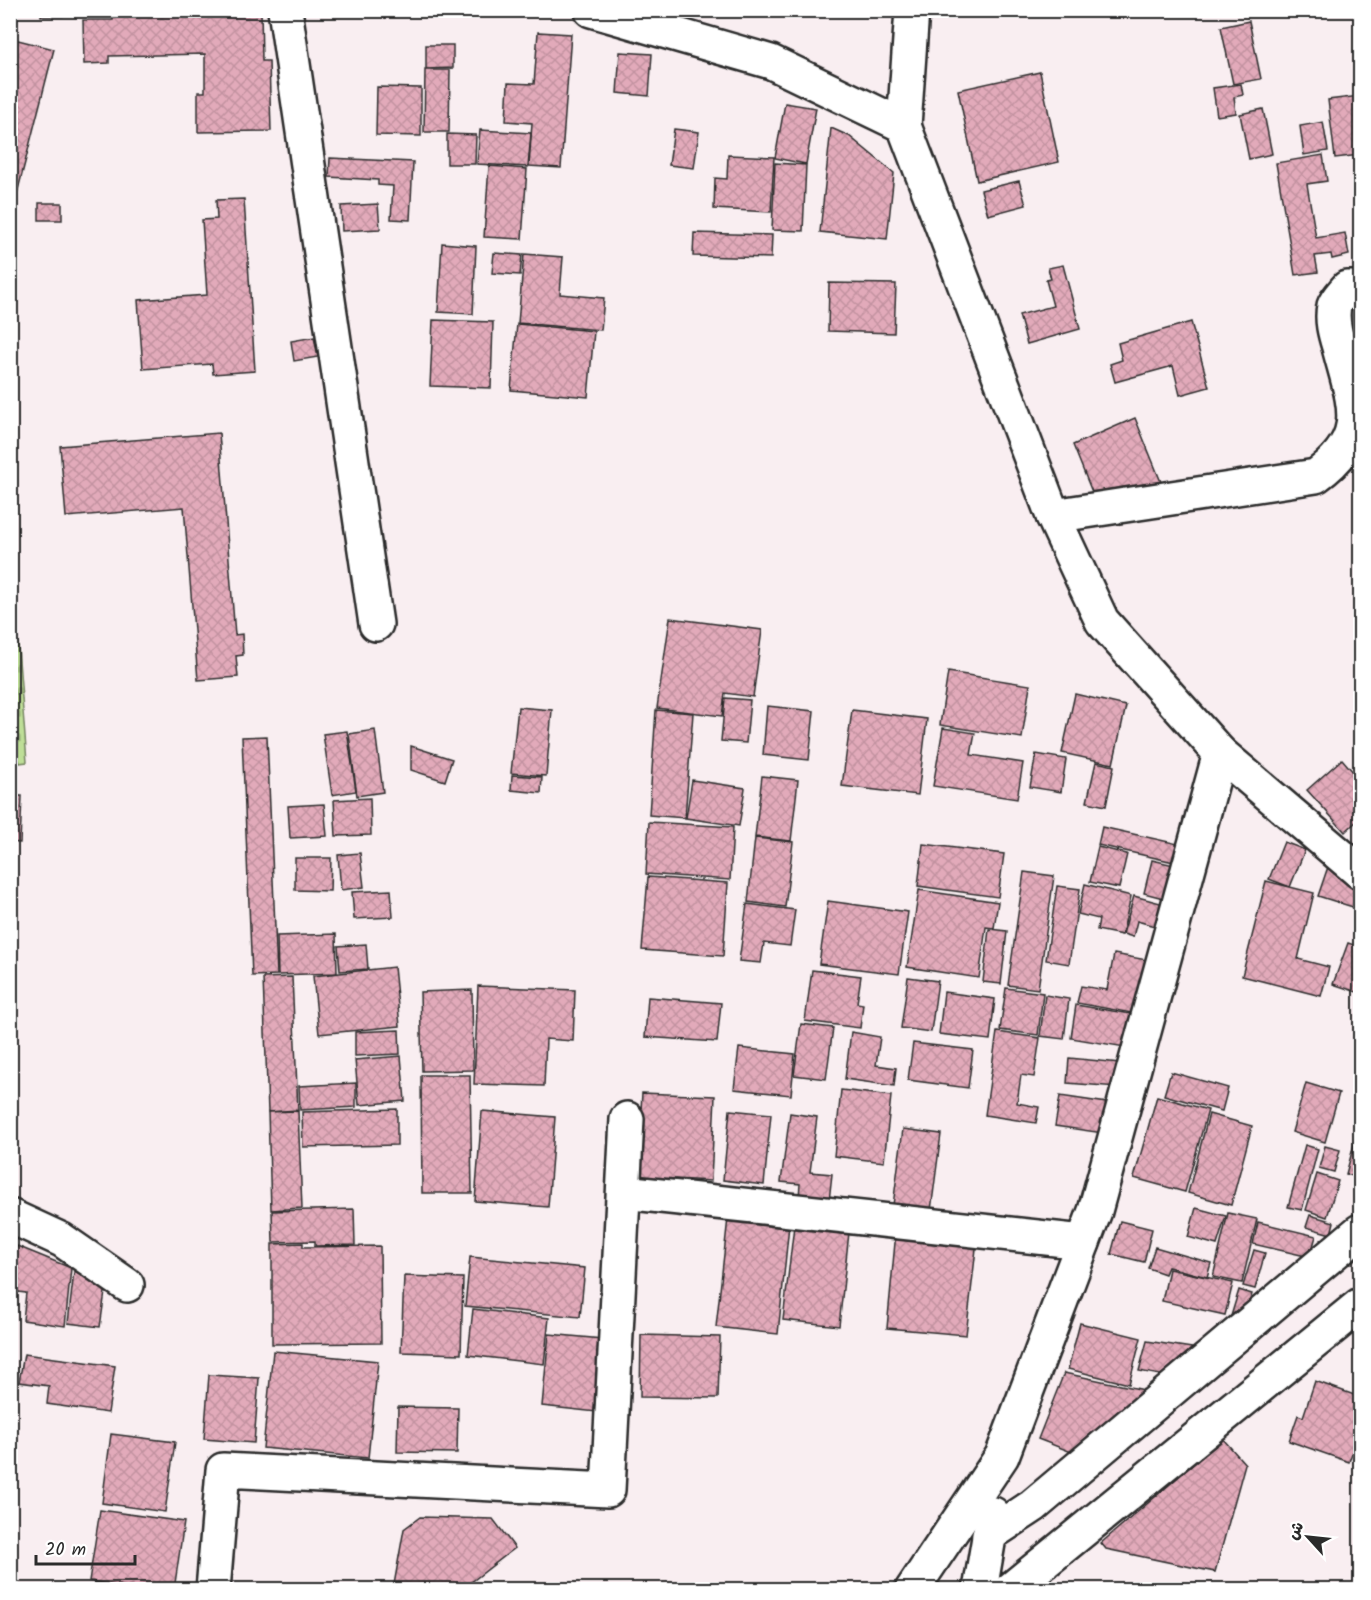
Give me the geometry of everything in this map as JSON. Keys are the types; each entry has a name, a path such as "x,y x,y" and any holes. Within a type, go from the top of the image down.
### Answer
{"street":[{"path":"285,10 376,624"},
{"path":"591,10 771,62 904,126"},
{"path":"912,10 904,126 1053,516 1102,621 1220,753 1360,872"},
{"path":"1053,516 1316,476 1336,462 1349,446 1357,417 1334,326 1334,304 1347,288 1360,288"},
{"path":"980,1590 1002,1456 1095,1211 1220,753"},
{"path":"213,1590 223,1470 608,1490 627,1119"},
{"path":"624,1192 1083,1242"},
{"path":"10,1216 62,1240 127,1285"},
{"path":"989,1535 1033,1506 1360,1231"},
{"path":"1010,1590 1360,1305"},
{"path":"912,1590 1002,1456"}],"green space":[{"path":"11,558 27,762 10,764"}],"building":[{"path":"41,10 63,10 63,16 41,16"},
{"path":"261,11 262,61 269,61 271,131 198,132 198,92 205,92 205,54 109,56 109,63 84,64 83,20 113,20 113,13"},
{"path":"1249,21 1261,79 1233,84 1221,27"},
{"path":"538,32 571,34 561,168 529,166 532,123 506,121 508,83 534,84"},
{"path":"14,39 54,49 10,221 10,54"},
{"path":"426,45 453,45 453,68 426,69"},
{"path":"620,52 652,54 649,96 617,93"},
{"path":"425,70 450,70 449,132 424,132"},
{"path":"1040,72 1059,162 977,181 958,90"},
{"path":"1241,84 1243,95 1234,97 1236,113 1217,116 1213,88"},
{"path":"377,87 421,88 421,136 376,135"},
{"path":"1360,96 1360,155 1335,158 1328,100"},
{"path":"785,103 816,108 806,164 775,158"},
{"path":"1263,109 1272,154 1249,159 1240,114"},
{"path":"1323,122 1328,151 1304,155 1300,126"},
{"path":"831,128 849,136 894,173 887,239 820,232"},
{"path":"674,129 699,132 694,168 669,165"},
{"path":"480,130 531,133 528,167 477,164"},
{"path":"447,134 476,135 475,164 447,164"},
{"path":"728,155 774,157 771,212 714,209 715,178 727,179"},
{"path":"1323,155 1327,181 1307,184 1316,238 1345,233 1349,255 1332,259 1331,254 1315,256 1318,272 1295,275 1276,163"},
{"path":"330,158 413,162 410,220 391,219 393,186 378,185 378,180 329,177"},
{"path":"775,163 806,165 803,231 772,230"},
{"path":"489,166 527,169 522,239 484,237"},
{"path":"1019,181 1026,205 988,215 981,190"},
{"path":"244,199 255,371 213,374 212,364 143,369 138,300 207,295 202,220 217,219 216,200"},
{"path":"39,203 62,203 62,220 39,220"},
{"path":"378,204 380,229 342,231 341,206"},
{"path":"694,233 772,235 771,258 693,256"},
{"path":"442,243 476,246 473,314 438,312"},
{"path":"494,253 522,255 520,275 492,273"},
{"path":"524,254 563,257 560,294 604,298 601,330 518,323"},
{"path":"1063,265 1080,329 1027,344 1019,315 1053,306 1046,280 1051,279 1048,268"},
{"path":"829,283 896,284 894,333 828,331"},
{"path":"433,320 493,322 491,388 430,386"},
{"path":"1191,322 1209,387 1180,395 1173,366 1115,382 1110,364 1122,360 1118,343"},
{"path":"517,324 594,331 588,397 511,390"},
{"path":"314,337 318,357 294,361 291,341"},
{"path":"1135,418 1161,482 1092,492 1073,445"},
{"path":"219,433 235,635 242,634 243,655 236,656 238,677 198,680 184,507 66,517 60,446"},
{"path":"670,618 762,630 753,697 725,693 722,716 657,708"},
{"path":"948,672 1030,685 1022,738 940,725"},
{"path":"1075,694 1126,706 1113,764 1062,753"},
{"path":"725,698 750,700 746,743 721,741"},
{"path":"767,706 814,711 809,760 763,755"},
{"path":"518,707 552,710 546,776 511,773"},
{"path":"656,710 693,713 685,818 649,815"},
{"path":"852,710 927,719 918,795 842,786"},
{"path":"943,728 975,733 971,755 1023,763 1017,799 933,786"},
{"path":"375,730 383,792 357,796 349,734"},
{"path":"347,731 356,791 332,795 323,734"},
{"path":"267,736 277,975 252,976 242,737"},
{"path":"411,746 452,759 445,781 411,770"},
{"path":"1036,754 1066,759 1061,792 1030,787"},
{"path":"1342,759 1360,780 1360,818 1345,832 1307,790"},
{"path":"1096,762 1114,766 1106,806 1087,802"},
{"path":"512,775 542,777 541,793 511,790"},
{"path":"762,776 798,780 791,841 755,837"},
{"path":"692,780 745,788 739,826 686,818"},
{"path":"10,796 22,796 20,843 10,842"},
{"path":"370,798 371,835 336,836 334,800"},
{"path":"324,804 327,836 290,838 288,806"},
{"path":"649,822 733,827 730,880 646,874"},
{"path":"1102,827 1178,844 1174,862 1098,845"},
{"path":"755,838 793,842 785,907 748,902"},
{"path":"1284,842 1305,850 1290,887 1269,879"},
{"path":"923,844 1004,854 998,897 918,886"},
{"path":"1098,847 1127,854 1119,888 1090,882"},
{"path":"360,853 364,887 341,890 338,855"},
{"path":"295,858 331,858 330,891 295,890"},
{"path":"1331,858 1360,887 1359,909 1318,896"},
{"path":"1152,860 1174,865 1167,899 1144,893"},
{"path":"1024,872 1054,876 1038,989 1008,985"},
{"path":"648,877 728,883 723,956 642,950"},
{"path":"1266,881 1314,893 1298,959 1329,967 1321,996 1242,976"},
{"path":"1085,884 1131,896 1122,935 1097,930 1099,919 1078,914"},
{"path":"1057,886 1080,889 1069,964 1046,960"},
{"path":"391,890 393,917 354,919 352,892"},
{"path":"919,890 998,902 994,928 986,927 979,978 907,967"},
{"path":"1134,896 1164,904 1158,927 1137,921 1133,937 1123,934"},
{"path":"828,901 908,912 899,974 819,964"},
{"path":"747,904 795,910 790,946 764,943 761,963 739,961"},
{"path":"989,929 1007,931 1001,984 983,982"},
{"path":"336,934 337,973 278,975 277,936"},
{"path":"1348,943 1360,947 1360,993 1333,984"},
{"path":"366,944 368,969 340,971 338,946"},
{"path":"1114,954 1147,960 1137,1014 1077,1003 1081,986 1107,990"},
{"path":"394,967 400,1026 319,1034 313,976"},
{"path":"812,970 861,976 857,1003 863,1004 860,1028 805,1021"},
{"path":"292,977 298,1110 268,1112 263,978"},
{"path":"908,977 938,981 931,1032 901,1028"},
{"path":"478,986 575,990 573,1041 546,1039 544,1086 474,1084"},
{"path":"1006,988 1043,993 1038,1035 1000,1030"},
{"path":"472,990 473,1070 422,1071 420,992"},
{"path":"944,992 995,999 990,1040 939,1034"},
{"path":"1045,995 1069,999 1064,1039 1040,1036"},
{"path":"648,997 721,1003 717,1042 645,1037"},
{"path":"1076,1005 1131,1014 1125,1047 1071,1038"},
{"path":"801,1024 833,1028 826,1079 794,1075"},
{"path":"399,1030 400,1054 355,1056 355,1032"},
{"path":"851,1032 880,1037 876,1065 896,1068 894,1086 845,1079"},
{"path":"997,1032 1040,1038 1034,1077 1021,1075 1017,1103 1039,1107 1036,1123 985,1115"},
{"path":"913,1043 973,1050 968,1088 908,1080"},
{"path":"739,1048 795,1054 791,1095 734,1089"},
{"path":"401,1056 405,1101 359,1105 355,1060"},
{"path":"1069,1058 1120,1063 1118,1087 1067,1083"},
{"path":"1171,1072 1228,1088 1222,1111 1164,1095"},
{"path":"421,1075 470,1075 472,1193 422,1193"},
{"path":"356,1083 356,1107 300,1110 299,1086"},
{"path":"1306,1083 1339,1093 1325,1142 1292,1132"},
{"path":"841,1090 891,1096 884,1162 834,1156"},
{"path":"642,1093 715,1096 711,1181 637,1177"},
{"path":"1060,1096 1107,1103 1103,1133 1055,1126"},
{"path":"1157,1096 1208,1110 1185,1192 1134,1178"},
{"path":"397,1109 397,1145 303,1147 302,1112"},
{"path":"730,1110 771,1114 764,1185 723,1180"},
{"path":"298,1111 302,1208 271,1210 268,1112"},
{"path":"482,1111 555,1117 548,1207 475,1201"},
{"path":"790,1113 817,1117 810,1172 832,1174 829,1201 799,1197 800,1184 781,1182"},
{"path":"1209,1114 1252,1126 1231,1205 1188,1193"},
{"path":"1360,1122 1360,1178 1346,1174"},
{"path":"903,1129 941,1134 930,1218 892,1213"},
{"path":"1305,1145 1318,1149 1302,1210 1288,1207"},
{"path":"1325,1146 1340,1150 1334,1172 1319,1168"},
{"path":"1317,1174 1338,1181 1327,1217 1306,1210"},
{"path":"1196,1208 1226,1216 1217,1245 1188,1237"},
{"path":"354,1209 355,1245 315,1246 315,1241 273,1242 272,1211"},
{"path":"729,1209 790,1215 778,1334 716,1327"},
{"path":"1228,1213 1257,1219 1242,1283 1213,1277"},
{"path":"1310,1215 1334,1222 1331,1234 1306,1227"},
{"path":"795,1217 850,1223 839,1326 783,1320"},
{"path":"1120,1221 1152,1229 1144,1262 1111,1254"},
{"path":"1258,1222 1316,1236 1310,1257 1253,1244"},
{"path":"896,1232 977,1240 966,1335 887,1328"},
{"path":"303,1243 303,1247 380,1246 381,1343 272,1344 272,1244"},
{"path":"17,1246 71,1268 65,1326 23,1320 26,1293 10,1291 10,1276"},
{"path":"1155,1247 1211,1263 1207,1277 1168,1267 1165,1274 1148,1268"},
{"path":"1254,1250 1265,1253 1255,1289 1243,1286"},
{"path":"470,1257 585,1268 580,1317 465,1306"},
{"path":"1169,1269 1233,1283 1225,1315 1162,1301"},
{"path":"74,1271 106,1285 100,1327 68,1323"},
{"path":"404,1276 463,1278 461,1354 401,1352"},
{"path":"1239,1290 1252,1294 1243,1320 1231,1316"},
{"path":"473,1309 549,1318 544,1364 468,1355"},
{"path":"1080,1323 1141,1338 1129,1384 1068,1369"},
{"path":"549,1334 613,1340 606,1413 542,1406"},
{"path":"641,1335 720,1337 718,1398 640,1397"},
{"path":"1147,1341 1192,1348 1165,1376 1139,1371"},
{"path":"273,1351 378,1361 368,1458 263,1448"},
{"path":"24,1354 115,1366 108,1413 47,1404 49,1386 19,1382"},
{"path":"1064,1373 1149,1391 1079,1455 1038,1439"},
{"path":"209,1375 259,1378 254,1443 204,1439"},
{"path":"1315,1381 1360,1397 1360,1429 1349,1462 1289,1441 1298,1415 1303,1417"},
{"path":"398,1407 458,1408 457,1453 397,1452"},
{"path":"111,1434 175,1442 165,1512 102,1503"},
{"path":"1223,1439 1245,1464 1215,1572 1106,1549 1101,1543"},
{"path":"100,1510 184,1522 174,1590 151,1590 89,1581"},
{"path":"420,1517 493,1519 515,1548 461,1590 393,1590 404,1529"}]}
